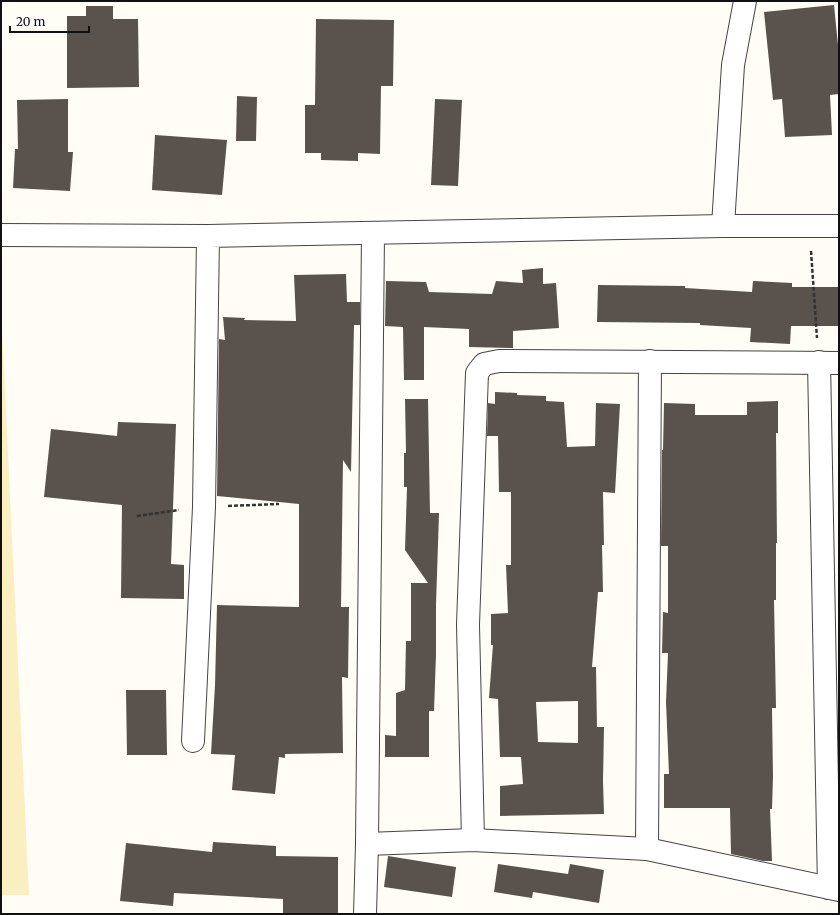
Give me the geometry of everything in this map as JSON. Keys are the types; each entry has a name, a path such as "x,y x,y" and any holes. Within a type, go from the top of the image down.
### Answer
{"street":[{"path":"723,226 733,65 744,1"},
{"path":"1,235 208,236 723,226 839,226"},
{"path":"365,914 373,233"},
{"path":"194,741 204,507 208,236"},
{"path":"367,844 473,840 646,849 834,889 829,363 499,361 484,364 477,373 468,625 473,840"},
{"path":"646,849 650,361"}],"path":[{"path":"810,226 829,363"}],"sand":[{"path":"1,308 29,895 1,895"}],"building":[{"path":"834,5 839,55 839,94 830,95 832,135 785,137 782,99 773,100 764,12"},
{"path":"86,6 113,6 113,19 138,19 139,87 67,88 67,16 86,16"},
{"path":"316,19 394,20 393,86 381,86 380,154 358,153 358,161 321,160 321,153 305,153 305,105 315,105"},
{"path":"237,96 257,97 256,141 236,141"},
{"path":"68,99 68,152 73,152 70,191 13,188 15,149 18,149 17,100"},
{"path":"435,99 462,100 458,186 431,185"},
{"path":"155,135 227,140 222,195 152,190"},
{"path":"543,268 543,284 556,283 559,328 513,331 513,348 469,347 469,329 424,327 424,380 404,380 403,327 385,326 386,281 426,282 429,292 492,294 496,281 523,283 522,270"},
{"path":"346,274 347,302 360,302 360,325 354,325 351,472 343,460 341,607 349,607 348,678 342,677 343,753 285,754 285,758 279,757 275,794 232,790 235,755 211,754 215,685 217,605 299,607 299,504 217,496 219,339 225,340 223,317 245,318 244,320 296,321 294,275"},
{"path":"753,281 792,283 792,287 839,287 839,326 791,326 790,344 750,342 751,328 700,325 700,323 597,322 598,285 685,286 685,288 752,292"},
{"path":"495,392 517,393 517,395 546,396 546,401 564,402 567,447 595,446 596,403 620,404 615,493 603,492 603,592 598,592 592,667 596,667 597,727 604,727 604,814 500,816 500,786 523,784 521,757 500,757 498,699 489,698 493,645 491,645 491,614 508,613 506,565 511,565 511,492 499,492 498,436 487,436 488,403 495,404","holes":["578,701 578,743 538,742 536,702"]},
{"path":"405,399 428,399 430,513 439,513 434,711 429,711 429,757 385,757 385,735 396,736 396,693 405,690 406,641 411,641 411,583 428,583 405,550 407,487 404,487 404,453 406,453"},
{"path":"778,401 778,433 776,433 776,600 774,600 776,708 772,708 773,777 772,809 770,809 772,861 763,861 731,854 730,808 664,808 664,774 669,774 666,702 668,653 662,653 663,612 668,613 668,546 661,546 662,450 664,403 695,404 695,415 747,415 747,402"},
{"path":"118,422 176,424 171,564 184,565 184,599 121,598 122,505 44,497 51,429 117,436"},
{"path":"126,690 166,690 167,755 127,755"},
{"path":"213,842 276,846 276,856 338,857 338,914 283,914 283,899 174,893 173,906 120,901 126,843 212,852"},
{"path":"388,856 456,867 452,897 384,887"},
{"path":"498,864 568,874 570,864 604,870 599,903 533,892 532,898 494,892"}]}
